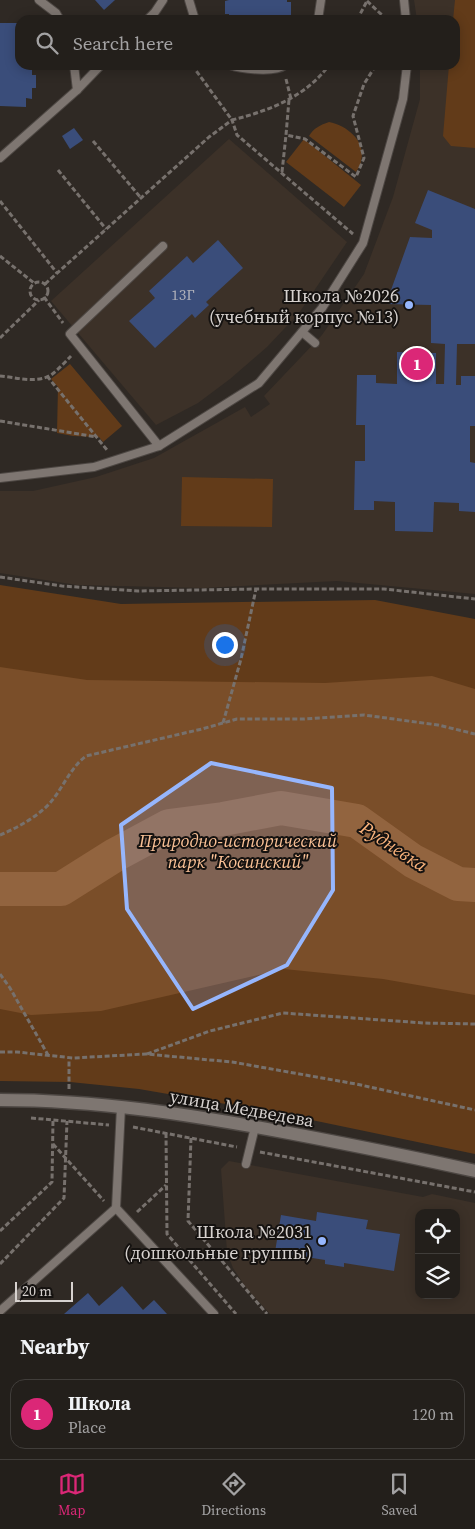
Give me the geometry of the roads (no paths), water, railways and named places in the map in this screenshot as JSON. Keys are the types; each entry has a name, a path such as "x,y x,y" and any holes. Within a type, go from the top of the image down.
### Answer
{"street":[{"name":"улица Медведева","path":"0,1100 122,1107 255,1127 409,1156 475,1171"}],"lane":[{"path":"39,0 57,15"},
{"path":"151,15 163,0"},
{"path":"189,0 194,15"},
{"path":"319,15 321,0"},
{"path":"404,0 406,15"},
{"path":"75,70 77,90"},
{"path":"0,157 77,90 96,70"},
{"path":"0,478 94,467 159,446 259,382 322,308 363,243 403,99 406,70"},
{"path":"159,446 70,334 163,246"},
{"path":"302,332 315,342"},
{"path":"0,1311 115,1209 122,1107"},
{"path":"246,1164 255,1127"},
{"path":"115,1209 128,1220 214,1314"}],"waterway":[{"name":"Рудневка","path":"0,889 61,889 115,855 169,826 223,819 281,808 357,821 413,861 458,884 475,885"}],"place":[{"name":"Школа №2026 (учебный корпус №13)","path":"409,305"},
{"name":"Школа","path":"417,364"},
{"name":"Школа №2031 (дошкольные группы)","path":"322,1241"}],"park label":[{"name":"Природно-исторический парк \"Косинский\"","path":"238,850"}]}
